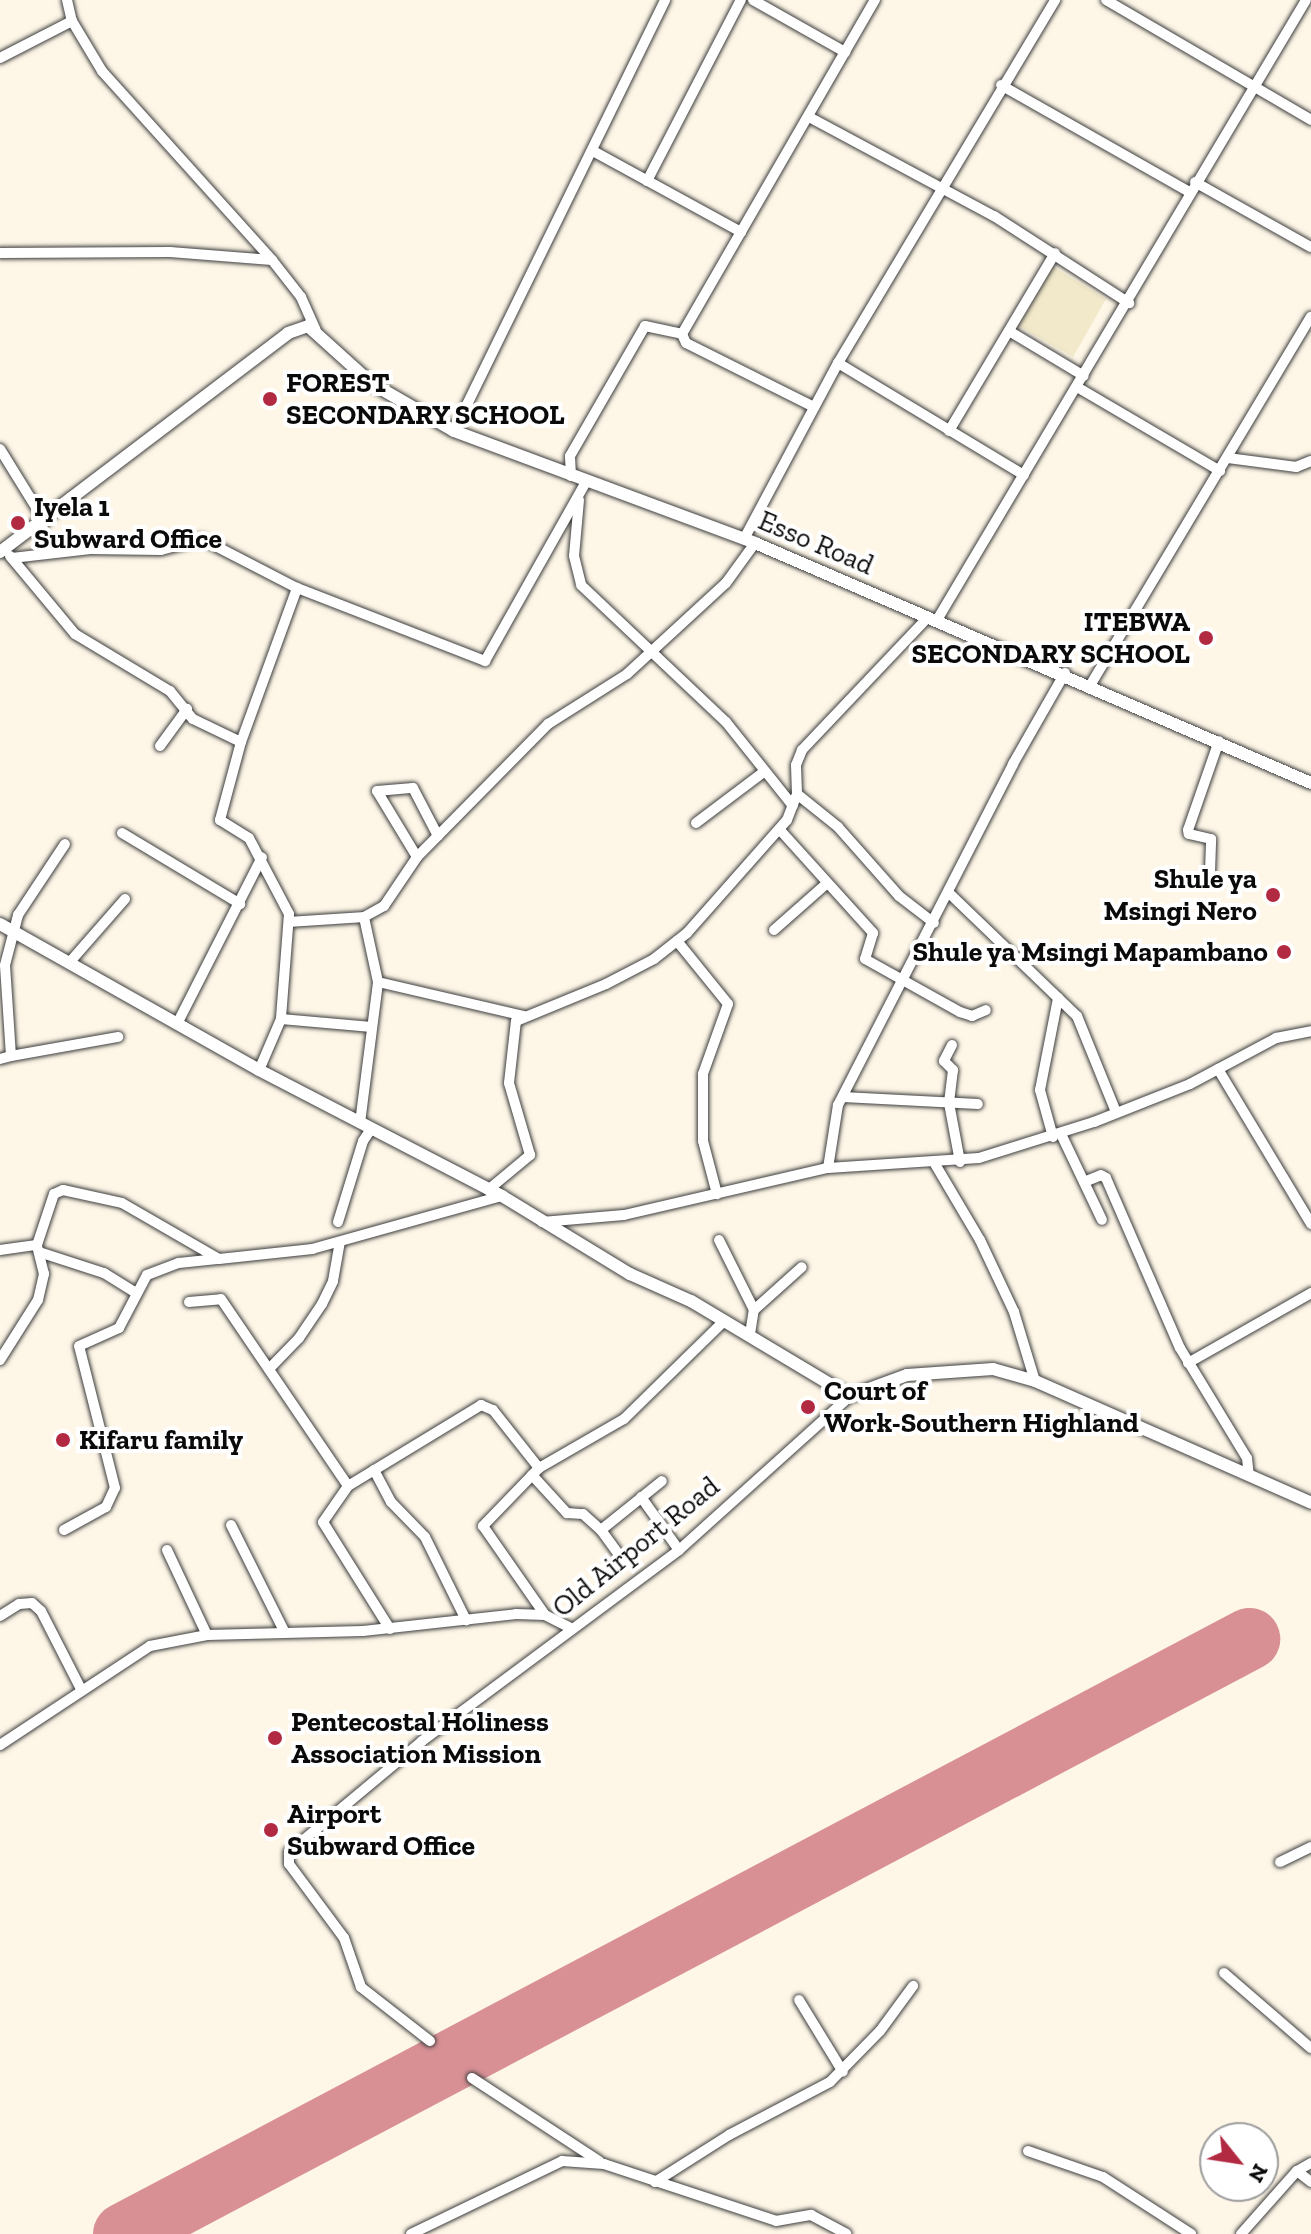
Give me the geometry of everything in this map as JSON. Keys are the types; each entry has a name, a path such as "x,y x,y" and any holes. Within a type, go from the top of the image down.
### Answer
{"street":[{"path":"67,0 72,21 102,71 272,260 301,297 316,330"},
{"path":"454,431 665,0"},
{"path":"647,181 741,0"},
{"path":"753,0 845,52"},
{"path":"682,334 875,0"},
{"path":"289,922 364,917 384,906 417,857 467,812 548,724 649,655 726,583 838,363 1001,85 1055,0"},
{"path":"1106,0 1311,120"},
{"path":"488,1190 530,1155 509,1083 512,1029 524,1016 606,984 677,941 780,830 797,794 796,765 802,750 932,618 1129,303 1192,187 1306,0"},
{"path":"0,58 72,21"},
{"path":"1001,85 1311,247"},
{"path":"809,117 943,188 1055,253 1129,303"},
{"path":"593,151 741,232"},
{"path":"0,253 170,252 272,260"},
{"path":"949,431 1055,253"},
{"path":"1091,684 1311,317"},
{"path":"571,476 570,456 645,326 682,334"},
{"path":"5,553 288,333 300,327 316,330"},
{"name":"Esso Road","path":"316,330 371,383 454,431 750,541 1091,684 1311,783"},
{"path":"1009,331 1084,376"},
{"path":"682,334 686,343 814,407"},
{"path":"838,363 1024,475"},
{"path":"1077,387 1220,471"},
{"path":"0,449 45,522"},
{"path":"1228,458 1296,467 1311,461"},
{"path":"5,553 161,550 202,539 297,588 485,661 586,482"},
{"path":"579,494 574,556 581,585 649,655 726,722 793,806"},
{"path":"5,553 60,621 97,651 170,691 200,723 241,742"},
{"path":"259,1070 281,1019 289,922 287,906 249,838 220,820 241,742 297,588"},
{"path":"828,1168 831,1131 843,1097 1013,764 1065,673"},
{"path":"160,746 187,709"},
{"path":"1210,872 1211,839 1189,834 1188,830 1219,741"},
{"path":"696,823 765,771"},
{"path":"417,857 377,791 413,788 438,836"},
{"path":"797,794 838,827 899,896 934,923"},
{"path":"780,830 825,885 873,933 865,959 902,982 972,1016 986,1010"},
{"path":"122,833 240,904"},
{"path":"65,844 25,901 5,965 5,1058 118,1037"},
{"path":"177,1024 262,857"},
{"path":"774,930 825,885"},
{"path":"949,893 1085,1028 1116,1112"},
{"path":"69,963 125,899"},
{"path":"338,1222 366,1126 378,982 364,917"},
{"path":"0,924 259,1070 502,1196 630,1274 750,1334 850,1396"},
{"path":"677,941 728,1004 703,1074 703,1141 717,1194"},
{"path":"378,982 524,1016"},
{"path":"1058,998 1040,1090 1057,1136 1102,1220"},
{"path":"281,1019 372,1027"},
{"path":"542,1222 624,1215 828,1168 960,1162 1057,1136 1218,1069 1276,1038 1311,1031"},
{"path":"952,1045 944,1061 953,1070 949,1103 960,1162"},
{"path":"1218,1069 1311,1224"},
{"path":"843,1097 978,1104"},
{"path":"935,1164 973,1226 1014,1312 1035,1381"},
{"path":"1084,1182 1101,1175 1106,1178 1188,1363 1247,1458 1249,1476"},
{"path":"0,1360 38,1300 44,1274 38,1248 54,1194 63,1190 122,1203 219,1259"},
{"path":"64,1530 106,1507 115,1488 79,1346 119,1328 134,1306 135,1292 157,1270 340,1243 502,1196"},
{"path":"719,1240 754,1310 750,1334"},
{"path":"269,1369 299,1338 322,1304 333,1281 340,1243"},
{"path":"0,1250 38,1248 104,1273 135,1292"},
{"path":"754,1310 802,1267"},
{"path":"1188,1363 1311,1293"},
{"path":"189,1302 221,1299 348,1486"},
{"path":"573,1629 545,1615 483,1526 535,1472 616,1425 725,1320"},
{"name":"Old Airport Road","path":"430,2041 361,1987 344,1938 287,1857 422,1741 679,1550 850,1396 907,1375 949,1369 993,1369 1035,1381 1311,1503"},
{"path":"390,1629 323,1522 348,1486 481,1405 493,1410 567,1513 583,1514 601,1530 621,1558"},
{"path":"374,1470 391,1502 438,1559 466,1620"},
{"path":"601,1530 662,1481"},
{"path":"641,1497 679,1550"},
{"path":"231,1525 284,1631"},
{"path":"167,1550 207,1635"},
{"path":"0,1616 19,1604 32,1603 41,1611 81,1689"},
{"path":"0,1745 150,1646 207,1635 390,1629 545,1615"},
{"path":"1280,1862 1311,1847"},
{"path":"1224,1973 1311,2048"},
{"path":"655,2182 843,2072 913,1986"},
{"path":"799,2000 843,2072"},
{"path":"472,2078 604,2164 655,2182 720,2199 776,2221 811,2215 846,2234"},
{"path":"1028,2151 1103,2177 1191,2234"},
{"path":"411,2234 545,2166 562,2161 604,2164"},
{"path":"1241,2234 1297,2171 1311,2163"},
{"path":"1297,2171 1311,2182"}],"shaded area":[{"path":"1052,266 1106,299 1073,357 1017,325"}],"runway":[{"path":"124,2234 1249,1639"}],"place":[{"name":"FOREST SECONDARY SCHOOL","path":"270,399"},
{"name":"Iyela 1 Subward Office","path":"18,523"},
{"name":"ITEBWA SECONDARY SCHOOL","path":"1206,638"},
{"name":"Shule ya Msingi Nero","path":"1273,895"},
{"name":"Shule ya Msingi Mapambano","path":"1284,952"},
{"name":"Court of Work-Southern Highland","path":"808,1407"},
{"name":"Kifaru family","path":"63,1440"},
{"name":"Pentecostal Holiness Association Mission","path":"275,1738"},
{"name":"Airport Subward Office","path":"271,1830"}]}
